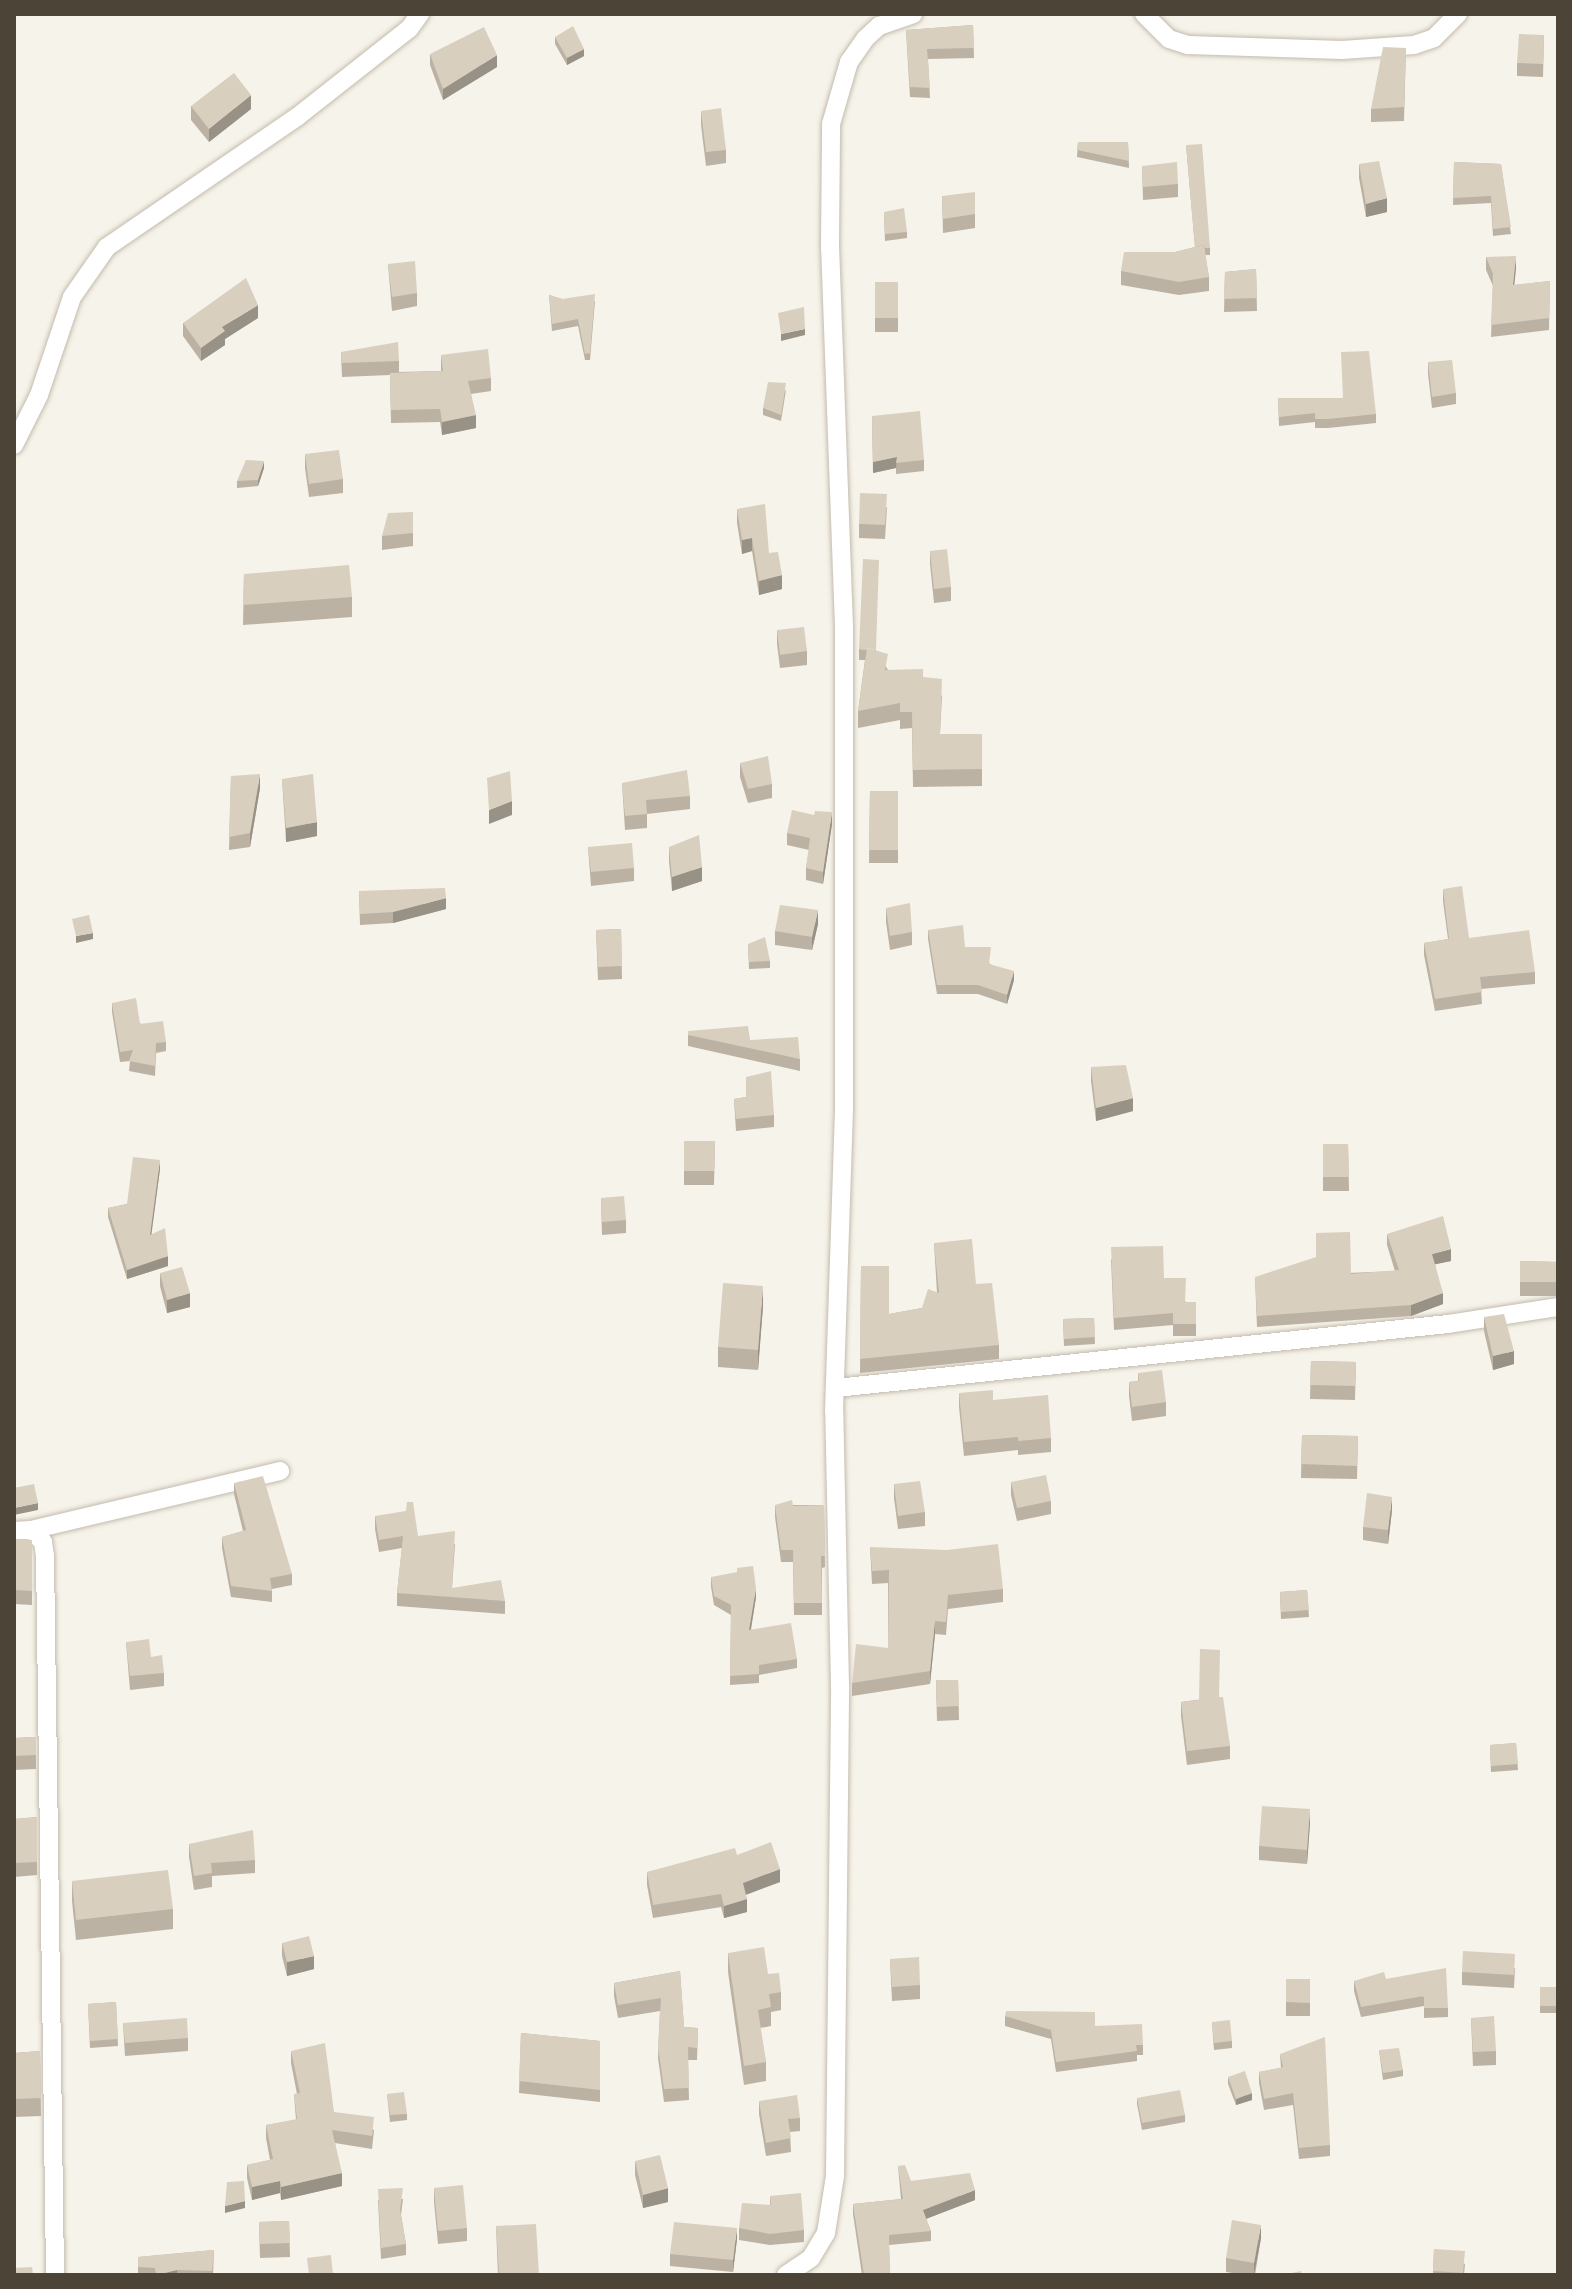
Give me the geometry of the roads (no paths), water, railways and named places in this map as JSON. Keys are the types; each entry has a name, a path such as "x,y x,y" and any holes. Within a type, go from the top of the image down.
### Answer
{"street":[{"path":"786,2275 811,2258 826,2233 835,2176 840,1686 836,1388 844,1106 844,627 830,248 831,124 849,62 865,39 879,26 913,14"},
{"path":"1144,14 1169,39 1188,45 1342,50 1414,45 1434,38 1458,14"},
{"path":"14,445 39,395 72,297 107,247 297,117 411,19"},
{"path":"836,1388 1448,1324 1558,1307"},
{"path":"22,1530 280,1471"},
{"path":"22,1530 43,1542 45,1556 55,2275"}]}
